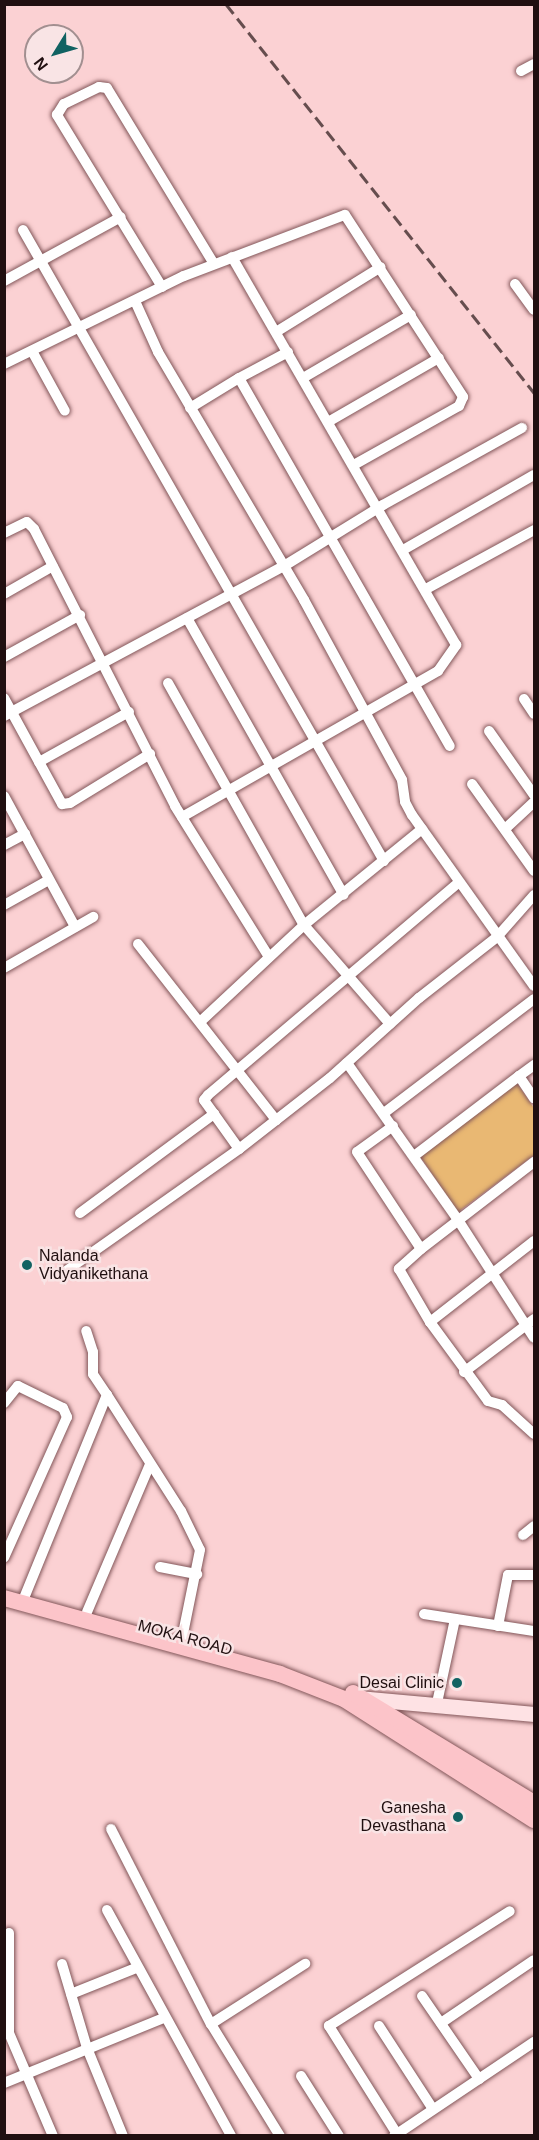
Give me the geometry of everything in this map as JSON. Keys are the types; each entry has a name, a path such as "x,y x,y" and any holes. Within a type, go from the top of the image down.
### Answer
{"main road":[{"name":"MOKA ROAD","path":"4,1587 23,1599 182,1643 280,1662 363,1697 392,1721"},
{"name":"MOKA ROAD","path":"4,1598 23,1599 87,1612 280,1674 392,1721"},
{"path":"344,1699 363,1697 534,1714"},
{"path":"392,1721 534,1803"},
{"path":"392,1721 534,1820"}],"street":[{"path":"521,71 534,64"},
{"path":"162,288 57,115 64,104 99,87 107,88 214,264"},
{"path":"4,364 214,264 341,214 349,219 381,267 461,392 463,402 354,465"},
{"path":"4,281 121,217"},
{"path":"23,230 80,328 137,435 384,861"},
{"path":"182,817 438,671 456,645 426,589 232,257"},
{"path":"276,332 381,267"},
{"path":"515,285 530,295 534,310"},
{"path":"135,301 158,352 284,566 402,780 405,802 497,937 534,986"},
{"path":"303,378 411,315"},
{"path":"32,351 65,411"},
{"path":"190,408 288,352"},
{"path":"328,422 439,358"},
{"path":"239,378 450,746"},
{"path":"8,714 284,566 379,508 522,428"},
{"path":"403,550 534,476"},
{"path":"4,533 23,522 30,524 105,661 182,817 269,957"},
{"path":"426,589 534,530"},
{"path":"4,594 53,566"},
{"path":"4,657 80,615"},
{"path":"187,618 344,895"},
{"path":"168,683 304,925 390,1024"},
{"path":"4,698 8,714 66,804 150,754"},
{"path":"524,699 534,714"},
{"path":"39,762 129,712"},
{"path":"489,731 534,795"},
{"path":"472,784 534,871"},
{"path":"4,796 75,927"},
{"path":"505,829 534,802"},
{"path":"200,1022 304,925 344,895 422,829"},
{"path":"4,845 24,834"},
{"path":"4,905 49,880"},
{"path":"239,1149 204,1100 459,882"},
{"path":"66,1271 239,1149 347,1063 390,1024 497,937 534,895"},
{"path":"4,968 93,916"},
{"path":"138,944 276,1120"},
{"path":"384,1113 534,999"},
{"path":"347,1063 458,1220 491,1275 530,1322 534,1338"},
{"path":"414,1156 534,1065"},
{"path":"519,1076 534,1098"},
{"path":"80,1213 214,1114"},
{"path":"393,1126 357,1152 421,1249"},
{"path":"534,1162 421,1249 399,1269 430,1322 464,1372 488,1401 502,1405 534,1434"},
{"path":"430,1322 534,1240"},
{"path":"464,1372 530,1322"},
{"path":"86,1331 93,1352 93,1374 197,1540 200,1550 182,1643"},
{"path":"4,1403 18,1386 63,1408 67,1417 4,1557"},
{"path":"23,1599 107,1395"},
{"path":"87,1612 150,1464"},
{"path":"523,1535 534,1526"},
{"path":"160,1567 196,1574"},
{"path":"498,1626 508,1575 534,1575"},
{"path":"424,1614 534,1631"},
{"path":"437,1703 455,1619"},
{"path":"111,1829 211,2024 280,2136"},
{"path":"107,1910 163,2018 231,2136"},
{"path":"510,1911 329,2026 395,2135 534,2042"},
{"path":"9,1933 7,2034 53,2136"},
{"path":"441,2023 534,1960"},
{"path":"62,1964 87,2048 123,2136"},
{"path":"211,2024 305,1964"},
{"path":"71,1994 136,1968"},
{"path":"422,1996 479,2079"},
{"path":"4,2084 163,2018"},
{"path":"379,2026 433,2109"},
{"path":"301,2076 339,2136"}],"shaded area":[{"path":"516,1082 534,1108 534,1155 458,1212 418,1153"}],"railway":[{"path":"226,4 534,393"}],"place":[{"name":"Nalanda Vidyanikethana","path":"27,1265"},
{"name":"Desai Clinic","path":"457,1683"},
{"name":"Ganesha Devasthana","path":"458,1817"}]}
